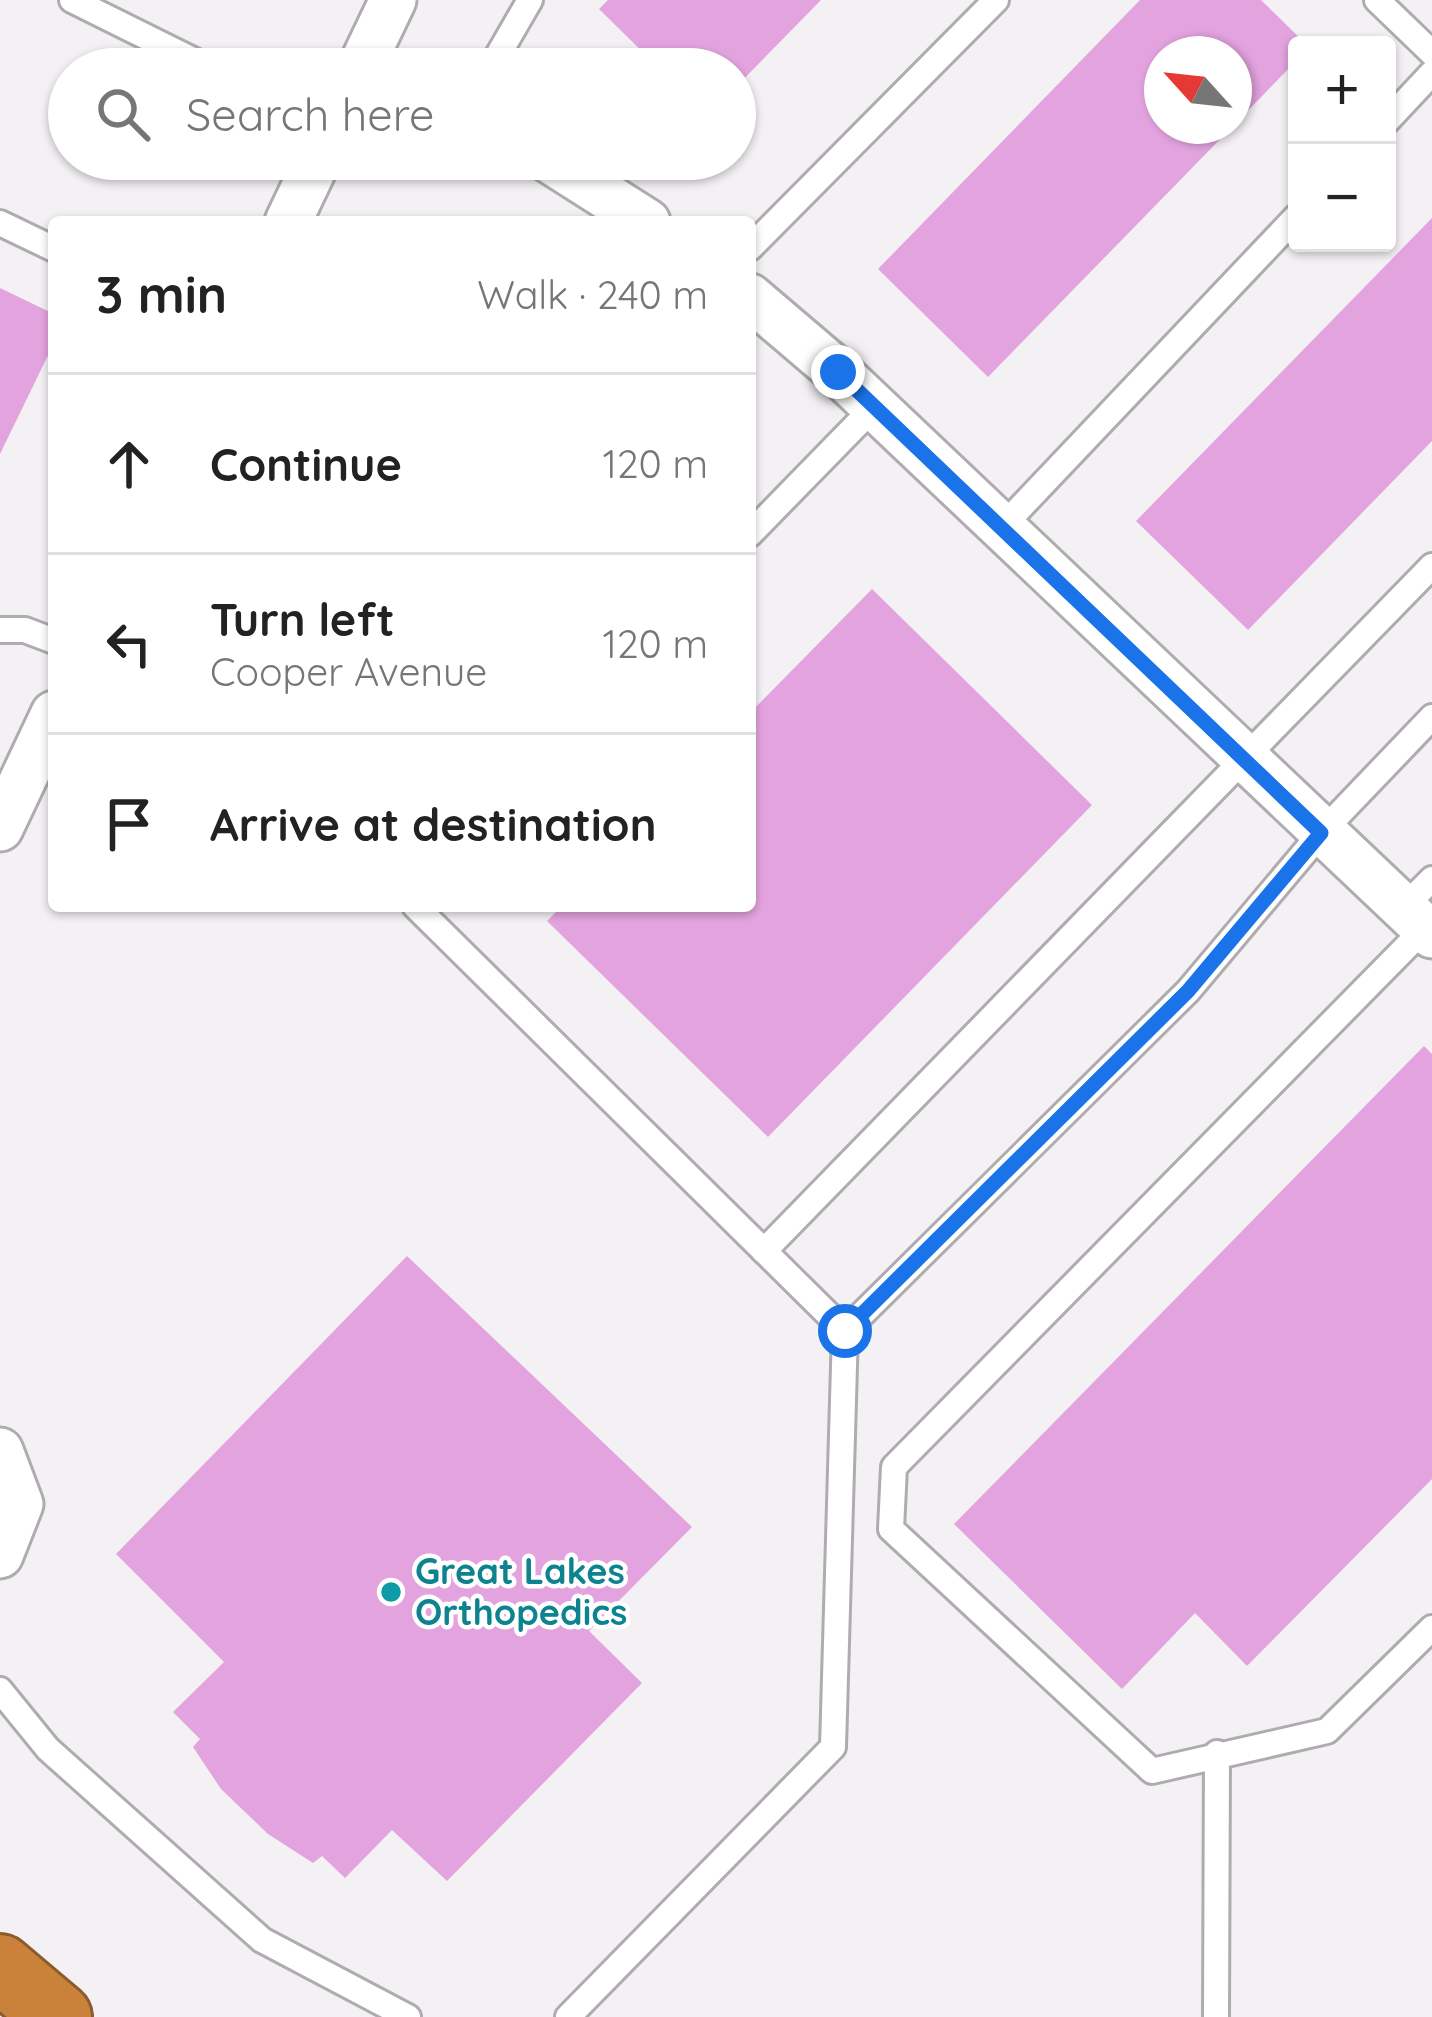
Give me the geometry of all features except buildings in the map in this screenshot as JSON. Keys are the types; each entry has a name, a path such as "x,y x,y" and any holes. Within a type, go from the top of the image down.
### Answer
{"highway":[{"path":"0,1968 58,2017"}],"street":[{"path":"378,48 393,0"},
{"path":"291,216 308,180"},
{"path":"581,180 638,216"},
{"path":"756,302 874,406 1321,833 1423,913"},
{"path":"0,828 48,727"},
{"path":"0,1451 20,1504 0,1555"}],"lane":[{"path":"72,0 169,48"},
{"path":"502,48 530,0"},
{"path":"756,242 996,0"},
{"path":"1377,0 1432,53"},
{"path":"1396,111 1432,73"},
{"path":"0,224 48,246"},
{"path":"1001,528 1288,225"},
{"path":"756,528 874,406"},
{"path":"764,1251 1432,566"},
{"path":"0,630 25,630 48,639"},
{"path":"568,2017 833,1748 845,1331 1188,991 1321,833 1432,717"},
{"path":"421,912 845,1331"},
{"path":"1423,913 895,1467 891,1529 1152,1771 1327,1731 1432,1628"},
{"path":"0,1690 48,1749 262,1940 408,2017"},
{"path":"1216,2017 1217,1754"}],"place":[{"name":"Great Lakes Orthopedics","path":"391,1592"}],"route":[{"path":"838,372 1321,833 1188,991 845,1331"}]}
